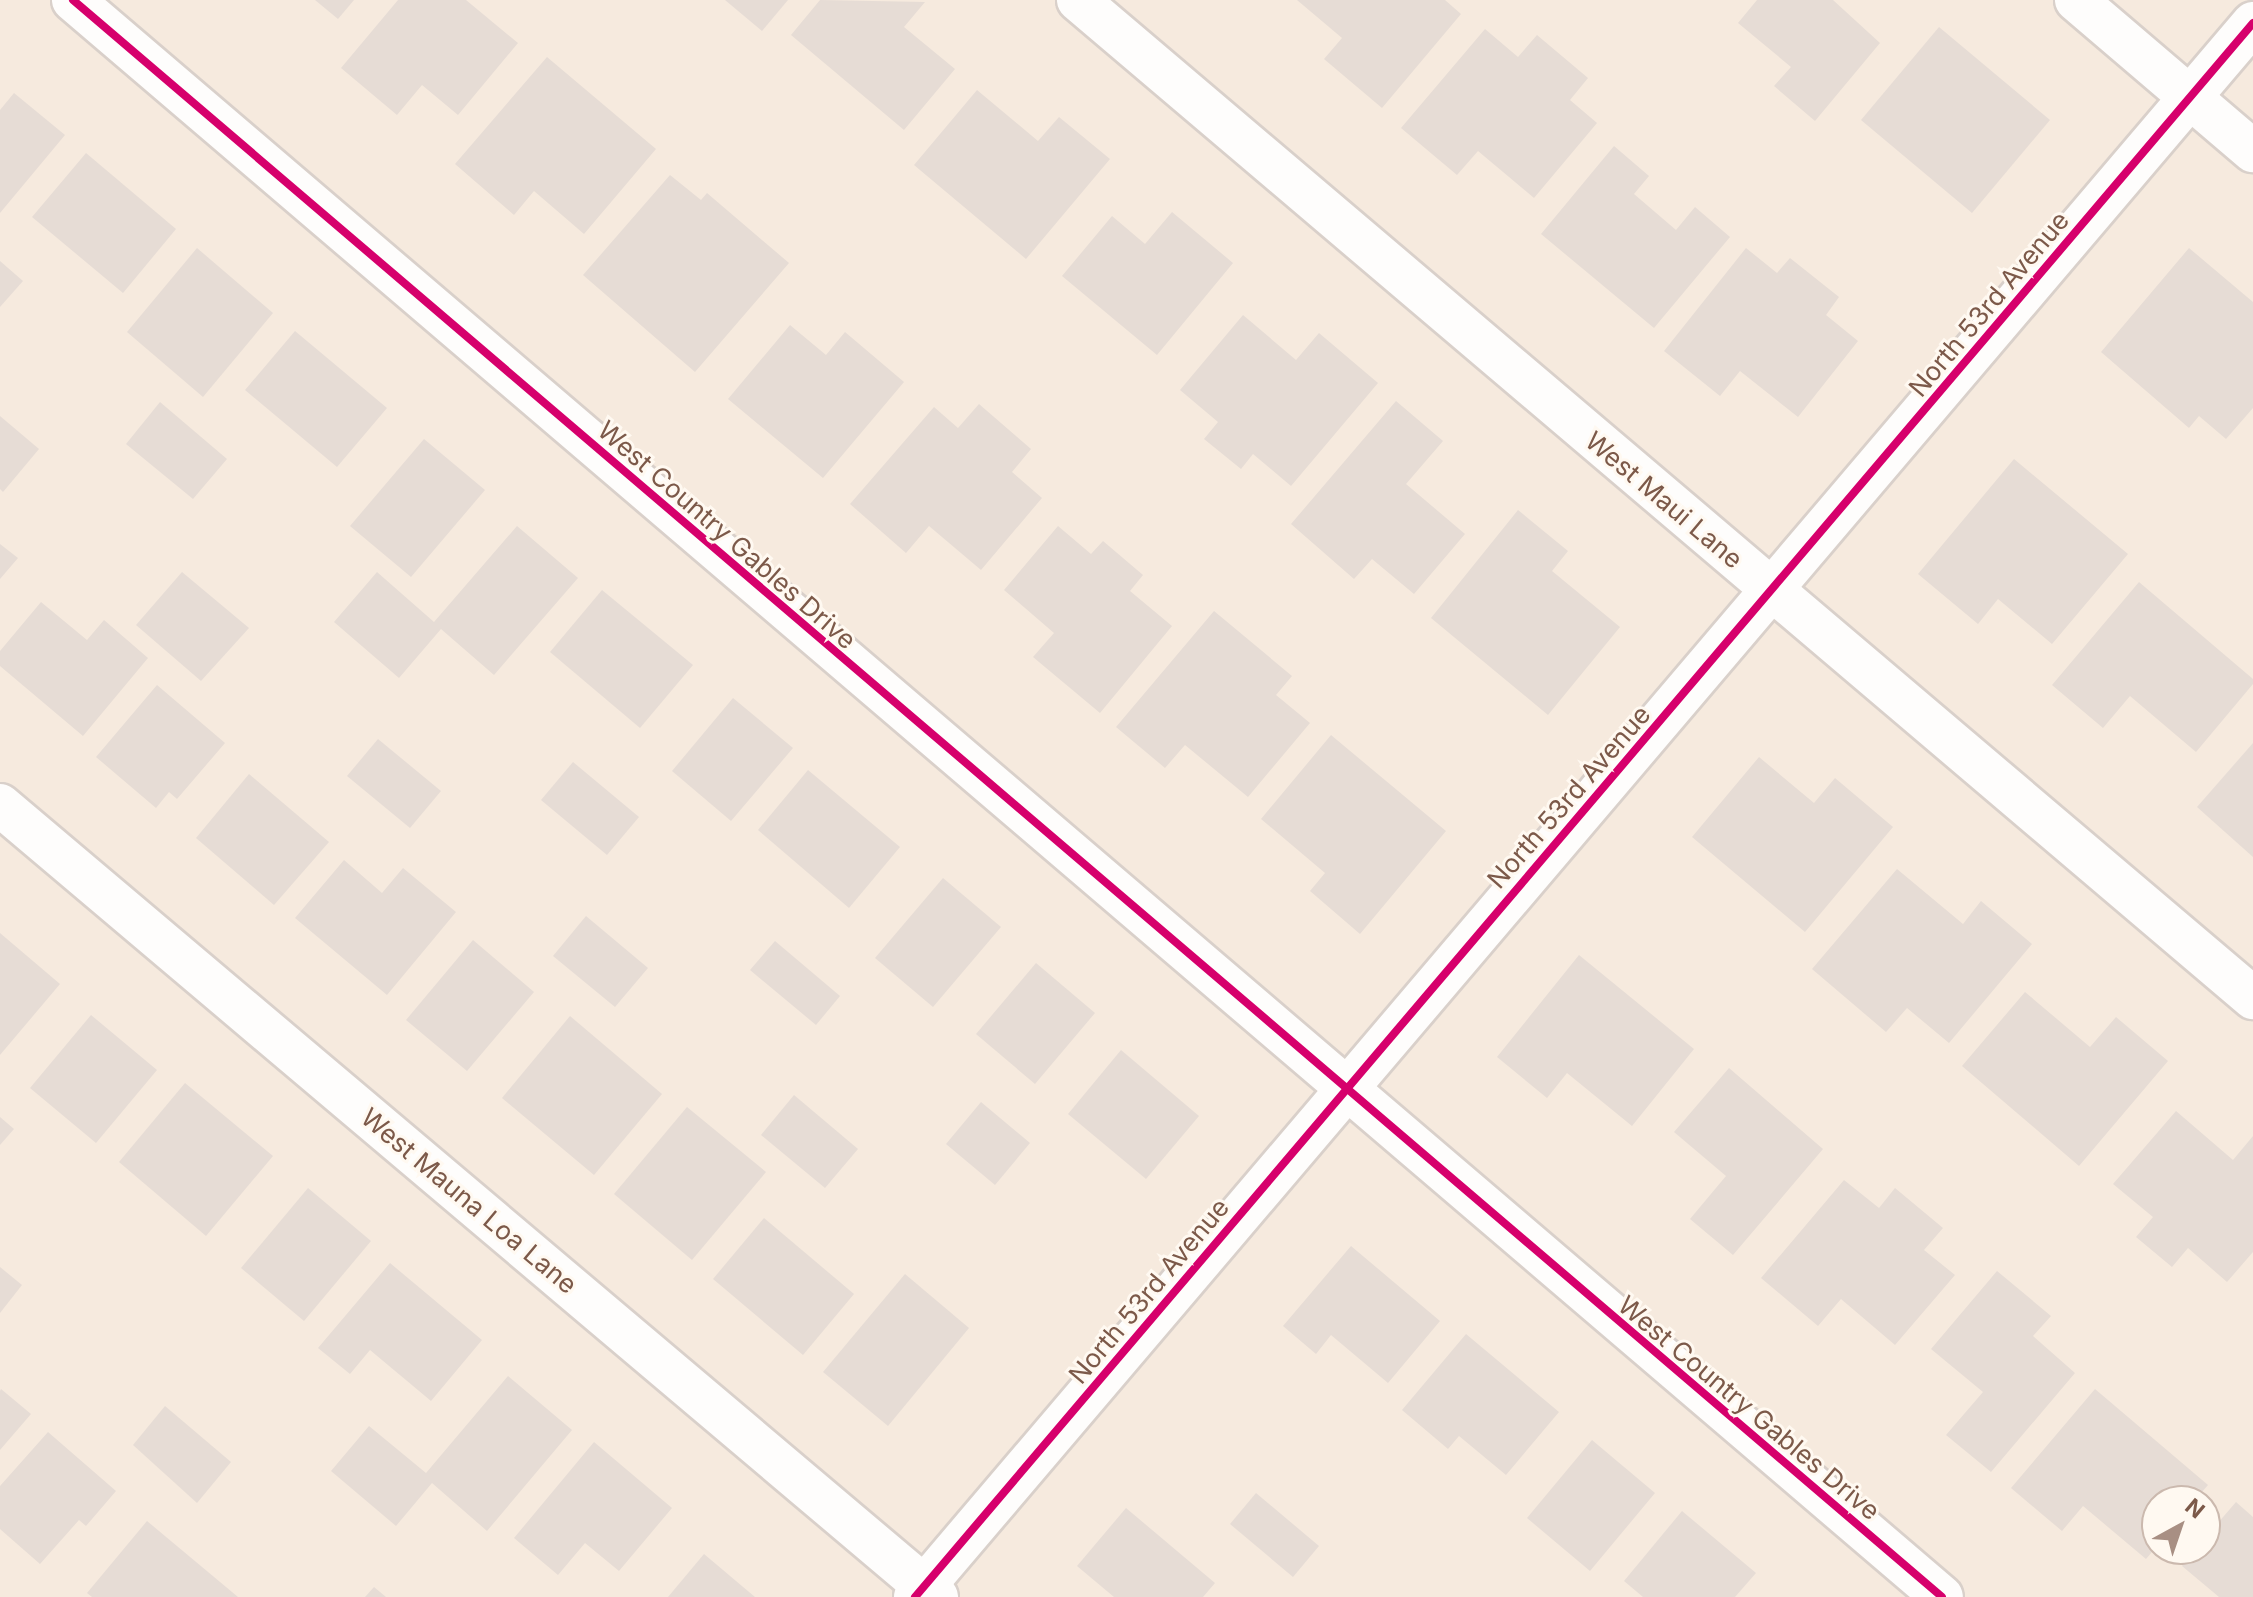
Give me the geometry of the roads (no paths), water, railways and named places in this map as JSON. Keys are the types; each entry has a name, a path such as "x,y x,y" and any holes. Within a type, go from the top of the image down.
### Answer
{"street":[{"name":"West Country Gables Drive","path":"73,0 1344,1090 1942,1597"},
{"name":"West Maui Lane","path":"1078,0 2253,998"},
{"path":"2076,0 2253,151"},
{"name":"North 53rd Avenue","path":"926,1593 1344,1090 2253,23"},
{"name":"West Mauna Loa Lane","path":"0,805 926,1593"}]}
